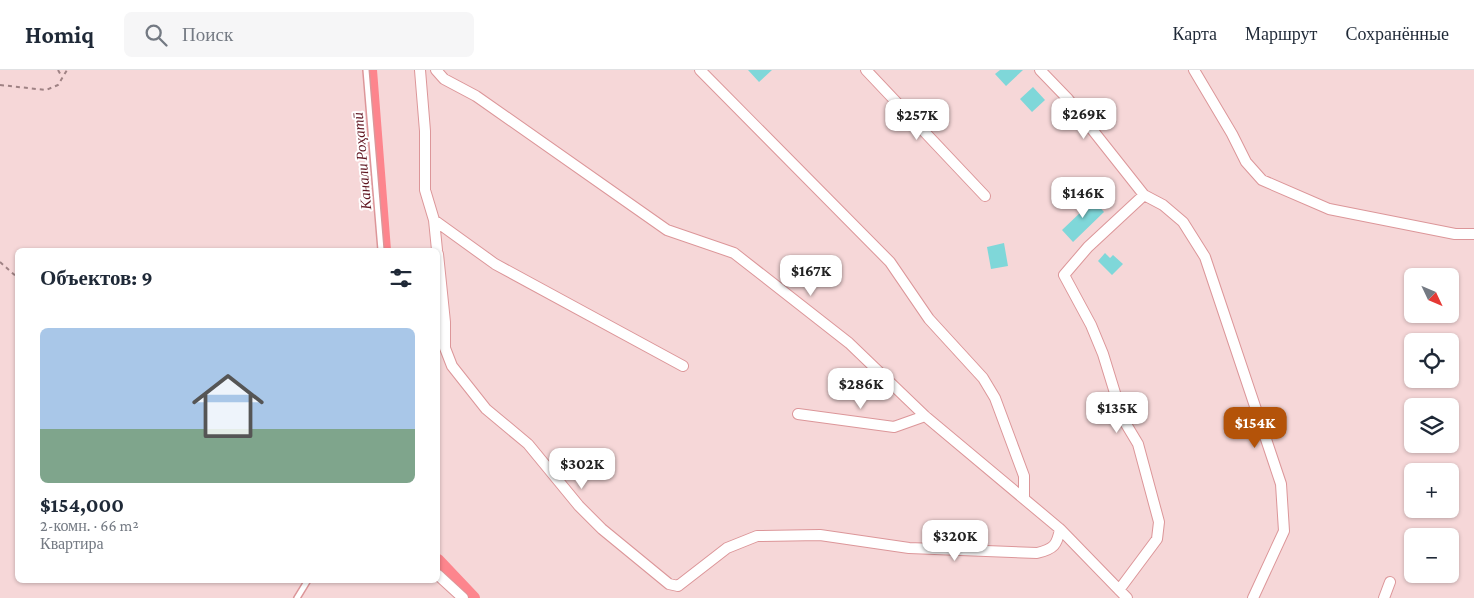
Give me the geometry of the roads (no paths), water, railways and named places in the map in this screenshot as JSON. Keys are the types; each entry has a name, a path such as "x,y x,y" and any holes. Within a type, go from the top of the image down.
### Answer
{"street":[{"path":"420,70 425,132 425,190 434,220 437,248"},
{"path":"436,70 444,79 476,96 667,230 734,253 849,343 925,416 1060,529 1127,598"},
{"path":"700,70 890,262 929,319 983,378 995,398 1024,476 1024,497"},
{"path":"866,70 985,196"},
{"path":"1040,70 1068,99 1144,195 1163,205 1183,222 1205,257 1280,484 1284,531 1253,598"},
{"path":"1194,70 1232,134 1246,162 1262,180 1329,209 1455,234 1474,234"},
{"path":"1119,590 1157,539 1159,522 1138,444 1120,410 1092,325 1064,275 1088,247 1144,195"},
{"path":"434,220 495,264 682,366"},
{"path":"440,273 445,322 445,348 452,366 486,409 528,444 579,506 602,529 669,584 678,586 727,548 757,536 820,536 908,548 1037,553 1051,550 1057,544 1060,529"},
{"path":"798,414 894,427 925,416"},
{"path":"440,577 463,598"},
{"path":"1384,598 1390,582"}],"lane":[{"path":"366,70 381,248"},
{"path":"297,598 306,583"}],"waterway":[{"name":"Канали Роҳатӣ","path":"371,70 385,248"},
{"name":"Канали Роҳатӣ","path":"440,562 474,598"}]}
